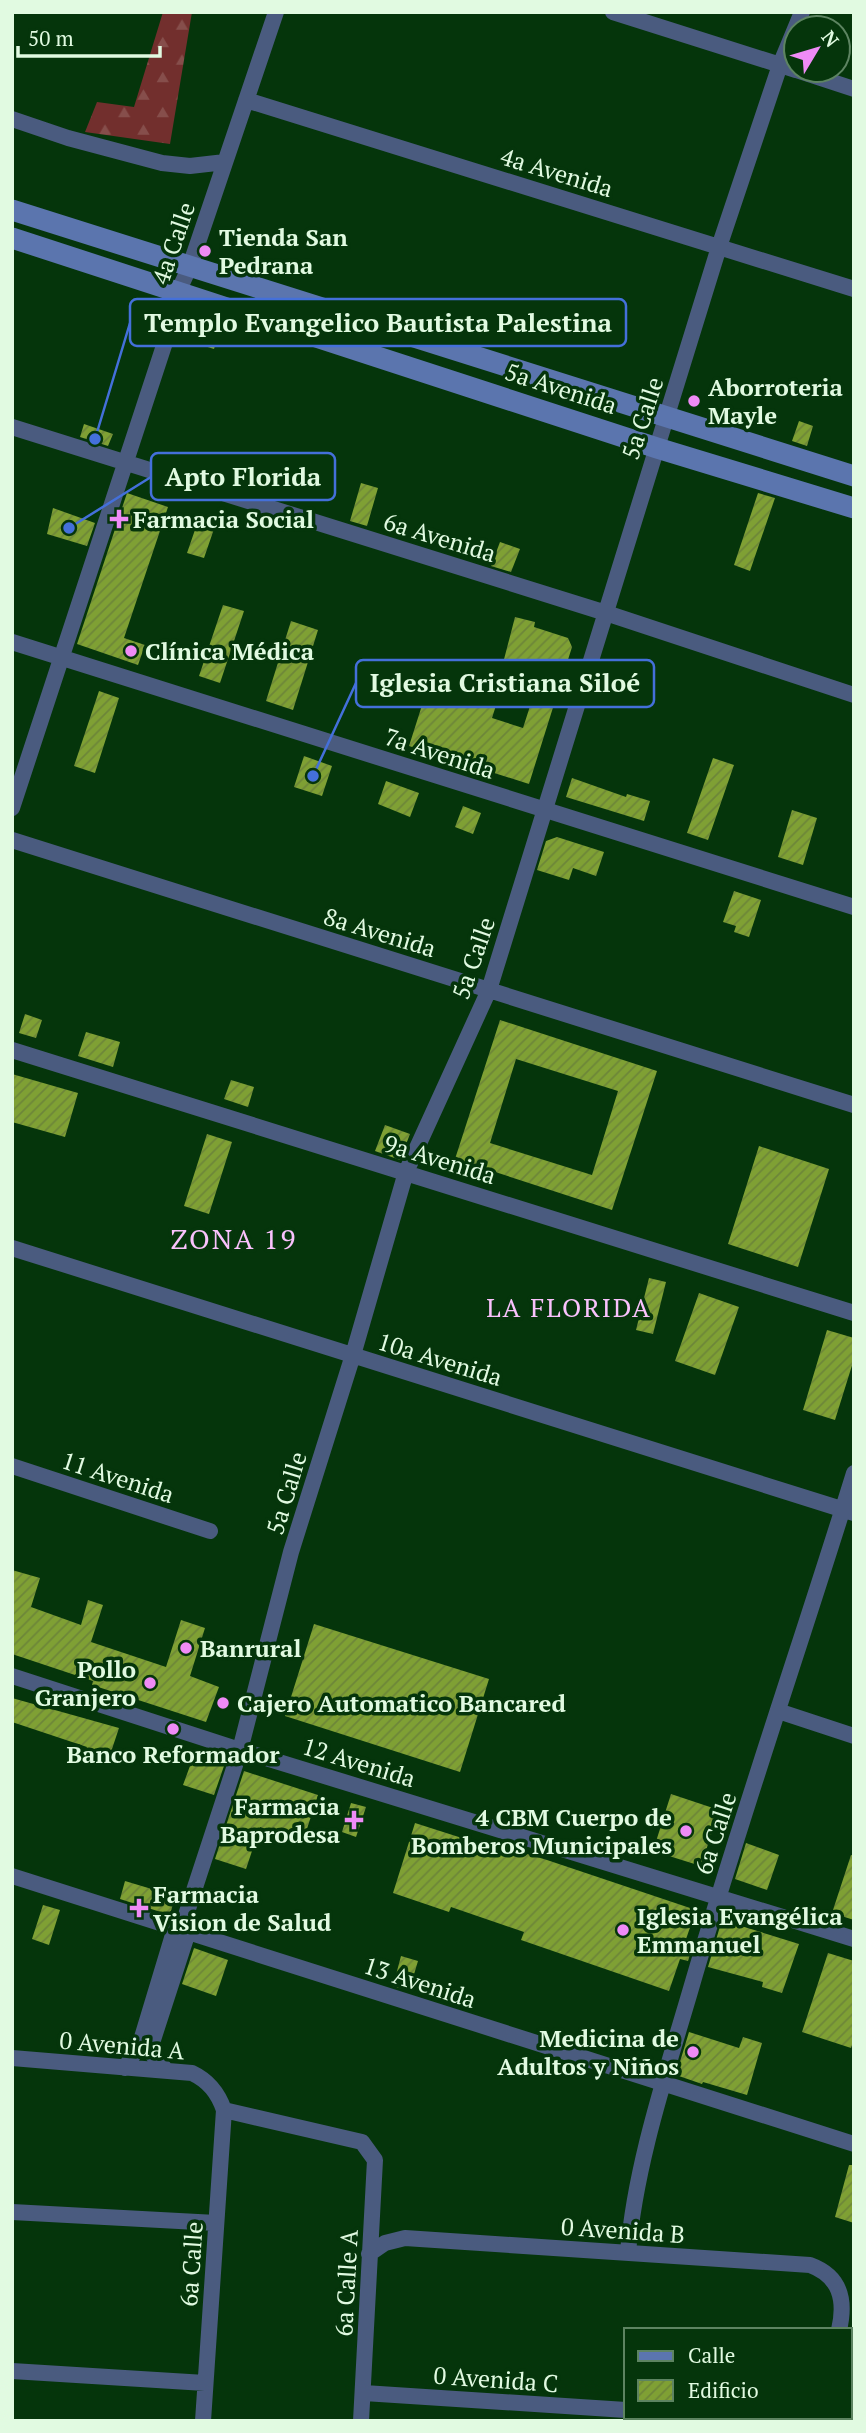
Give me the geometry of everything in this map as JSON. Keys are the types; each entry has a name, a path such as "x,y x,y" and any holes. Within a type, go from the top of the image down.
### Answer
{"main road":[{"name":"5a Avenida","path":"12,210 854,476"},
{"name":"5a Avenida","path":"12,238 179,290 657,448 854,508"}],"street":[{"name":"4a Calle","path":"12,808 176,309 179,290 190,266 276,12"},
{"path":"613,12 782,65"},
{"name":"5a Calle","path":"125,2068 140,2044 240,1750 291,1552 353,1355 406,1172 489,990 719,247 785,84"},
{"name":"4a Avenida","path":"246,100 854,289"},
{"path":"12,107 68,138"},
{"path":"12,119 68,138 162,163 190,166 225,162"},
{"name":"6a Avenida","path":"12,427 606,612 854,695"},
{"name":"7a Avenida","path":"12,642 854,907"},
{"name":"8a Avenida","path":"12,840 854,1105"},
{"name":"9a Avenida","path":"12,1050 854,1313"},
{"name":"10a Avenida","path":"12,1248 848,1511"},
{"name":"11 Avenida","path":"12,1466 210,1531"},
{"name":"6a Calle","path":"628,2253 631,2216 663,2083 718,1896 848,1511 854,1473"},
{"name":"12 Avenida","path":"12,1676 240,1750 854,1939"},
{"path":"778,1712 854,1736"},
{"name":"13 Avenida","path":"12,1876 182,1926 854,2144"},
{"name":"5a Calle","path":"166,2070 152,2054 151,2046 182,1926"},
{"name":"0 Avenida A","path":"12,2059 191,2073 203,2078 220,2098 224,2110"},
{"name":"6a Calle","path":"203,2421 224,2110"},
{"name":"6a Calle A","path":"224,2110 362,2142 375,2160 361,2421"},
{"path":"12,2212 216,2223"},
{"name":"0 Avenida B","path":"369,2253 385,2243 405,2238 810,2265 824,2271 833,2281 841,2295 845,2323"},
{"path":"12,2371 205,2384"},
{"name":"0 Avenida C","path":"364,2393 624,2410"},
{"path":"758,2419 785,2421"}],"green space":[{"path":"163,12 192,12 170,144 85,132 97,102 134,107"}],"building":[{"path":"191,310 223,320 214,349 182,339"},
{"path":"799,421 813,426 807,446 792,441"},
{"path":"84,424 113,434 108,446 80,437"},
{"path":"361,483 378,488 367,526 350,521"},
{"path":"127,493 168,507 124,638 145,645 138,665 77,644"},
{"path":"758,493 775,498 750,571 734,565"},
{"path":"53,508 95,523 87,546 47,534"},
{"path":"197,524 214,529 204,558 187,553"},
{"path":"500,542 520,549 511,572 491,566"},
{"path":"223,605 244,611 220,683 199,676"},
{"path":"515,617 535,622 534,627 568,638 572,647 529,784 409,746 432,674 499,696 492,718 523,728 539,678 502,667"},
{"path":"291,621 318,630 293,710 266,701"},
{"path":"99,691 119,698 95,773 74,766"},
{"path":"304,756 332,766 322,796 294,787"},
{"path":"713,758 734,765 708,840 687,833"},
{"path":"572,778 626,797 627,794 650,801 644,821 566,797"},
{"path":"386,781 419,793 410,817 378,804"},
{"path":"463,806 481,813 473,834 455,827"},
{"path":"792,810 817,818 803,865 778,857"},
{"path":"557,837 604,852 596,876 573,868 569,880 537,870 546,841"},
{"path":"734,891 761,900 749,937 734,932 736,926 723,922"},
{"path":"25,1014 42,1020 36,1038 19,1033"},
{"path":"500,1020 657,1071 612,1210 455,1159","holes":["516,1059 618,1091 592,1175 490,1143"]},
{"path":"86,1032 120,1042 113,1067 78,1056"},
{"path":"12,1074 78,1093 65,1137 12,1122"},
{"path":"231,1080 254,1087 248,1107 224,1099"},
{"path":"385,1125 410,1134 400,1160 375,1151"},
{"path":"207,1134 232,1142 209,1214 184,1206"},
{"path":"759,1146 829,1169 798,1267 728,1244"},
{"path":"649,1278 666,1282 653,1334 636,1330"},
{"path":"699,1293 739,1307 715,1375 675,1361"},
{"path":"827,1330 854,1338 854,1359 835,1420 803,1410"},
{"path":"12,1570 40,1578 31,1607 81,1625 88,1600 103,1605 91,1642 166,1667 181,1620 205,1628 190,1676 219,1687 206,1722 92,1685 93,1681 12,1654"},
{"path":"314,1624 489,1679 460,1772 285,1716"},
{"path":"12,1698 119,1728 107,1764 83,1756 87,1747 12,1722"},
{"path":"194,1755 224,1766 214,1795 183,1785"},
{"path":"244,1771 318,1795 303,1841 260,1827 246,1869 215,1859"},
{"name":"4 CBM Cuerpo de Bomberos Municipales","path":"671,1794 719,1810 701,1866 653,1851"},
{"name":"Farmacia Baprodesa","path":"351,1803 366,1807 356,1837 342,1832"},
{"path":"415,1823 490,1847 491,1843 547,1860 696,1910 684,1945 695,1939 688,1961 680,1959 669,1991 521,1940 524,1932 451,1907 449,1912 393,1893"},
{"path":"746,1843 779,1855 767,1890 735,1879"},
{"path":"851,1855 854,1856 854,1920 832,1913"},
{"path":"125,1881 175,1896 170,1915 120,1899"},
{"path":"43,1905 60,1910 49,1945 32,1939"},
{"path":"725,1921 799,1944 782,1993 762,1987 763,1982 708,1967 721,1923"},
{"path":"194,1948 228,1960 216,1996 182,1984"},
{"path":"828,1953 854,1961 854,2040 851,2048 802,2032"},
{"path":"401,1956 418,1961 409,1991 393,1986"},
{"path":"689,2032 739,2048 743,2037 762,2043 747,2095 676,2075"},
{"path":"849,2165 854,2165 854,2223 835,2217"}],"place":[{"name":"Tienda San Pedrana","path":"205,251"},
{"name":"Aborroteria Mayle","path":"694,401"},
{"name":"Templo Evangelico Bautista Palestina","path":"95,439"},
{"name":"Farmacia Social","path":"119,519"},
{"name":"Apto Florida","path":"69,528"},
{"name":"Clínica Médica","path":"131,651"},
{"name":"Iglesia Cristiana Siloé","path":"313,776"},
{"name":"Banrural","path":"186,1648"},
{"name":"Pollo Granjero","path":"150,1683"},
{"name":"Cajero Automatico Bancared","path":"223,1703"},
{"name":"Banco Reformador","path":"173,1729"},
{"name":"Farmacia Baprodesa","path":"354,1820"},
{"name":"4 CBM Cuerpo de Bomberos Municipales","path":"686,1831"},
{"name":"Farmacia Vision de Salud","path":"139,1908"},
{"name":"Iglesia Evangélica Emmanuel","path":"623,1930"},
{"name":"Medicina de Adultos y Niños","path":"693,2052"}],"district":[{"name":"ZONA 19","path":"234,1238"},
{"name":"LA FLORIDA","path":"569,1307"}]}
